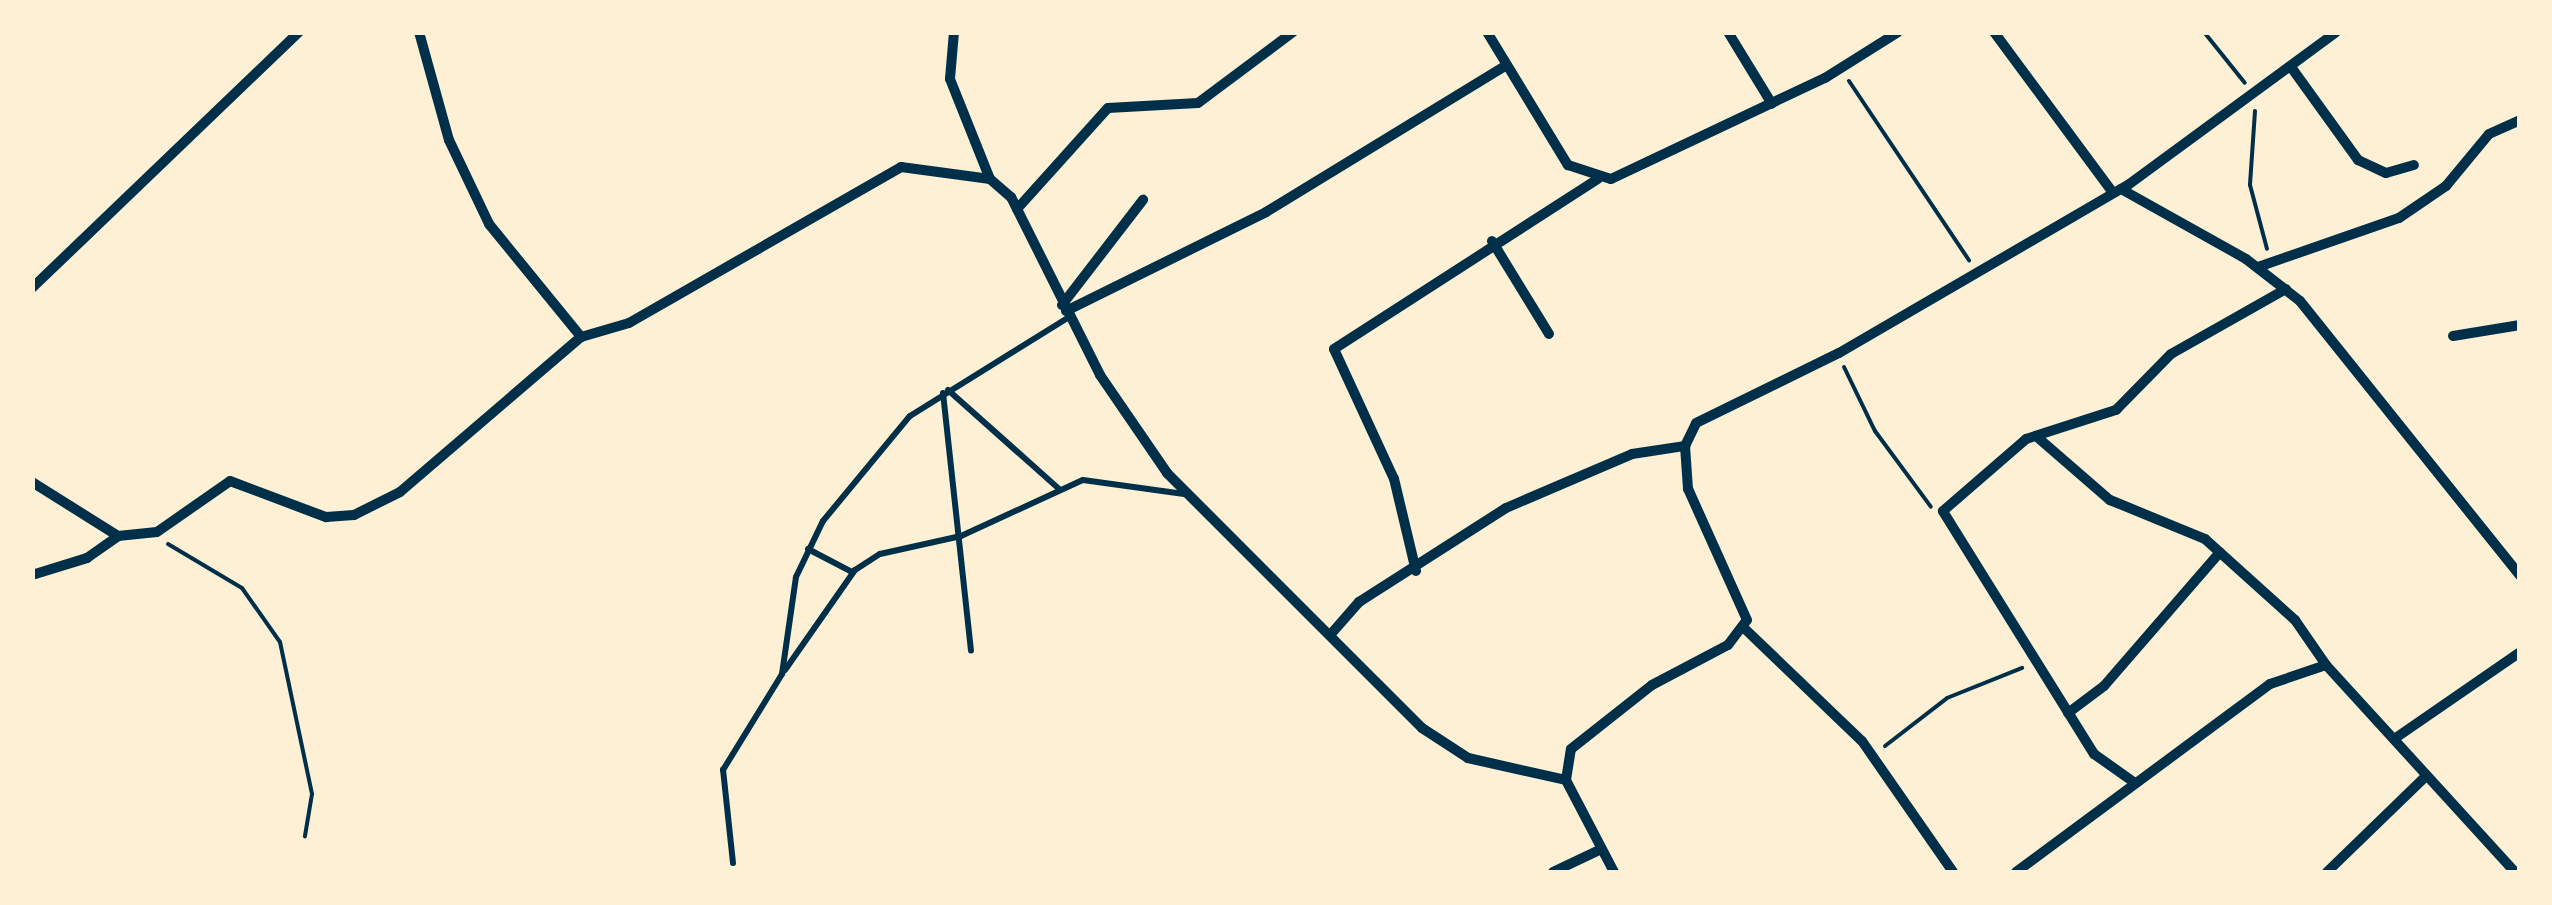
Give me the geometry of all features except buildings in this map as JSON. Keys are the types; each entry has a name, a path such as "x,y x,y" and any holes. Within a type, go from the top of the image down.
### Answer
{"street":[{"path":"32,288 299,32"},
{"path":"419,32 449,140 489,224 581,337"},
{"path":"954,32 950,80 990,179 1017,209 1066,311 1126,418 1186,494 1450,749 1566,780"},
{"path":"1017,209 1108,108 1198,104 1293,32"},
{"path":"1488,32 1568,165 1598,179"},
{"path":"1728,32 1772,104"},
{"path":"1416,570 1394,479 1334,349 1492,241 1598,179 1772,104 1841,69 1898,32"},
{"path":"1994,32 2117,191 2258,267 2286,289 2520,576"},
{"path":"1614,872 1597,851 1566,780 1571,749 1587,734 1744,628 1747,604 1688,489 1685,446 1705,414 1839,354 2117,191 2336,32"},
{"path":"1066,311 1266,212 1507,65"},
{"path":"2290,67 2358,160 2386,173 2414,164"},
{"path":"2258,267 2399,218 2446,186 2488,134 2520,120"},
{"path":"32,482 118,536 145,536 230,481 326,517 370,508 581,337 612,332 902,167 990,179"},
{"path":"1066,311 1142,200"},
{"path":"1492,241 1550,334"},
{"path":"2135,783 2094,754 1941,519 1952,497 2036,436 2116,410 2172,354 2286,289"},
{"path":"2453,336 2520,325"},
{"path":"2036,436 2110,500 2185,528 2220,552 2295,620 2326,665 2397,737 2425,777 2514,872"},
{"path":"1331,634 1348,610 1416,570 1506,508 1632,454 1685,446"},
{"path":"32,575 87,558 118,536"},
{"path":"2068,714 2104,686 2220,552"},
{"path":"1744,628 1874,756 1954,872"},
{"path":"2397,737 2520,652"},
{"path":"2016,872 2270,684 2326,665"},
{"path":"2327,872 2425,777"},
{"path":"1553,872 1597,851"}],"lane":[{"path":"782,675 789,604 808,549 874,457 945,391 1066,311"},
{"path":"945,391 1059,489"},
{"path":"945,391 971,650"},
{"path":"733,862 723,770 782,675 856,569 961,536 1083,480 1186,494"},
{"path":"808,549 856,569"}],"path":[{"path":"2204,32 2255,94 2250,185 2270,263"},
{"path":"1841,69 1979,274"},
{"path":"1839,354 1875,431 1941,519"},
{"path":"145,536 242,588 280,642 312,794 306,836"},
{"path":"1874,756 1948,698 2035,660"}]}
